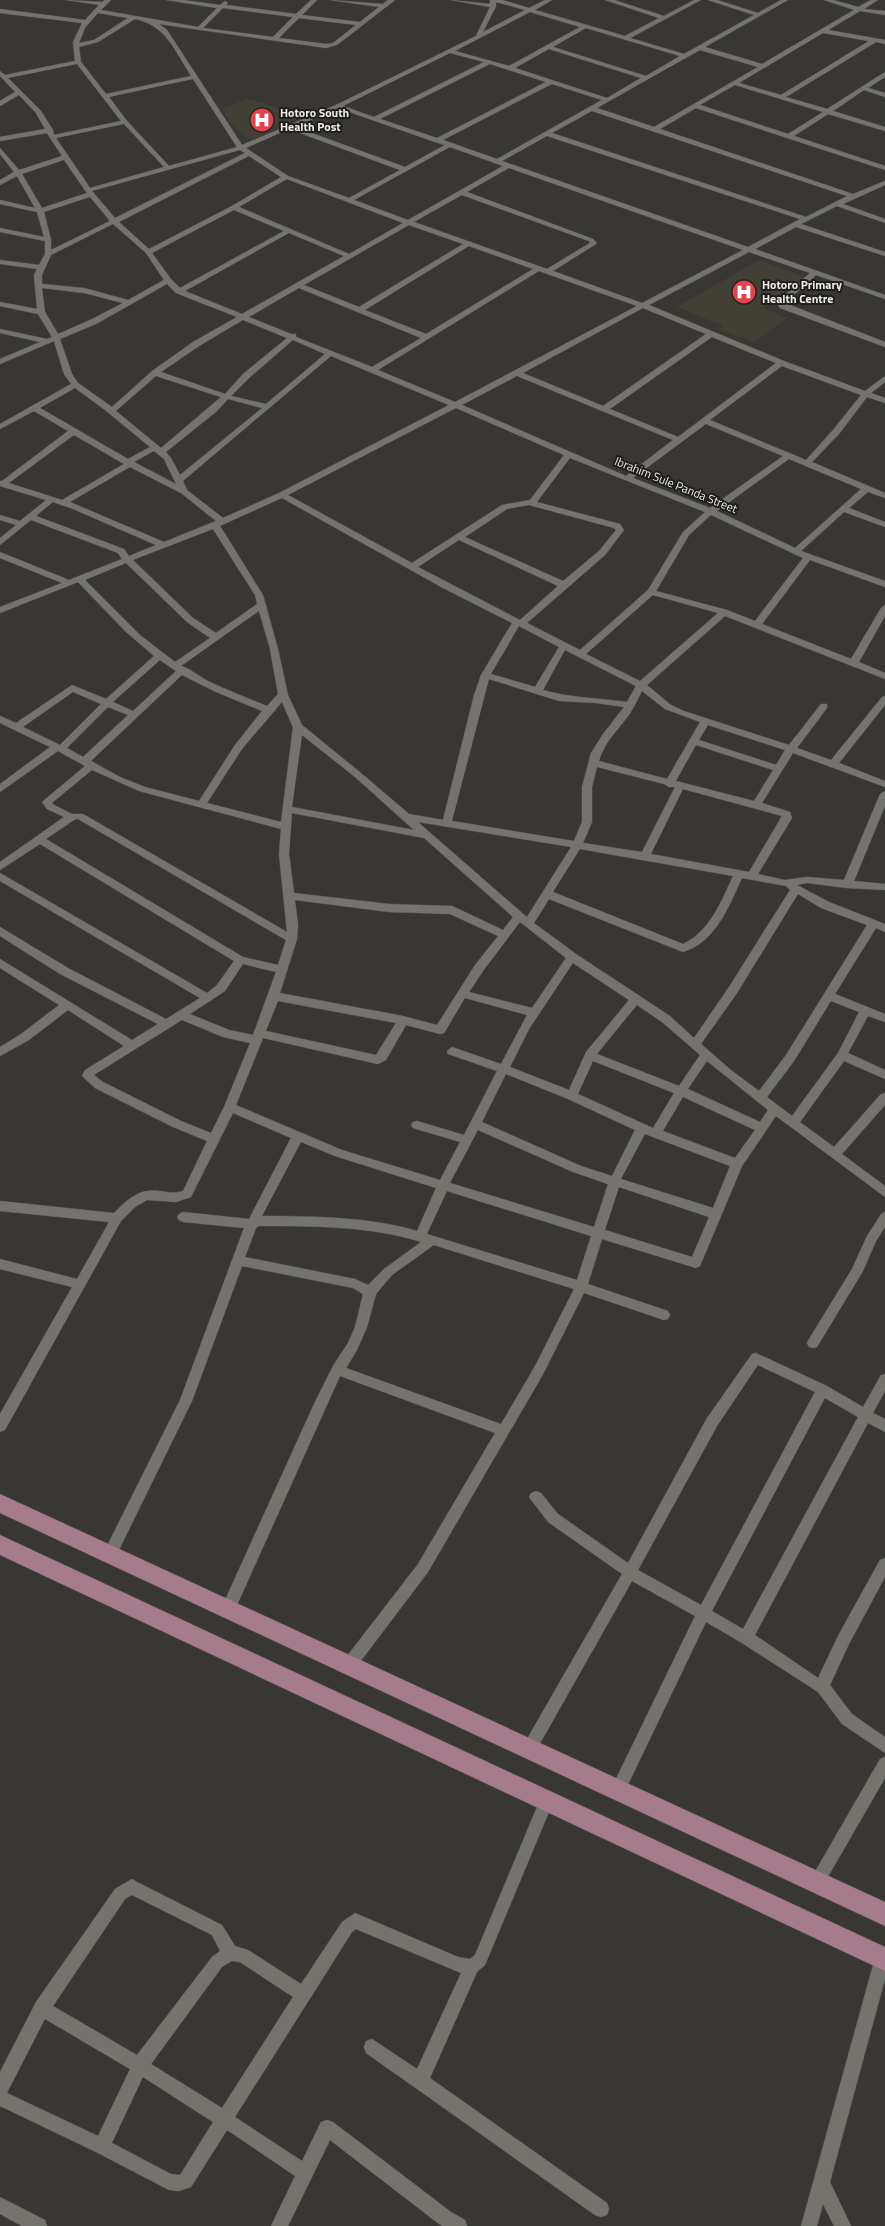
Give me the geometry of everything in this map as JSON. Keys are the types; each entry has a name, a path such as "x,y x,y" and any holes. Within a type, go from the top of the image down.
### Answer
{"main road":[{"path":"0,1503 885,1914"},
{"path":"0,1544 884,1958"}],"street":[{"path":"69,0 106,2"},
{"path":"169,0 360,24"},
{"path":"199,29 228,0"},
{"path":"275,38 314,0"},
{"path":"333,0 384,6"},
{"path":"96,11 199,29 330,46 392,0"},
{"path":"454,0 494,2 529,10 685,56"},
{"path":"0,202 40,211 90,192 167,167 241,148 338,106 548,0"},
{"path":"608,0 664,18"},
{"path":"626,38 698,0"},
{"path":"711,0 760,14"},
{"path":"498,162 785,0"},
{"path":"827,0 861,10 885,13"},
{"path":"656,129 861,10 875,0"},
{"path":"106,2 86,22 76,39 78,62 125,122 167,167"},
{"path":"478,37 494,2"},
{"path":"0,11 86,22"},
{"path":"76,46 96,41 133,18"},
{"path":"150,21 164,30 241,148 286,177 348,201 644,306 781,363 885,401"},
{"path":"510,68 586,26"},
{"path":"822,31 885,42"},
{"path":"782,96 875,40"},
{"path":"548,47 647,78"},
{"path":"700,48 762,66"},
{"path":"450,51 510,68 608,100"},
{"path":"2,75 78,62"},
{"path":"374,119 489,62"},
{"path":"790,136 885,74"},
{"path":"2,75 39,112 51,134 90,192 114,221 148,252 168,281 179,291 288,230"},
{"path":"105,96 195,77"},
{"path":"437,141 550,82"},
{"path":"734,83 782,96 885,129"},
{"path":"863,88 885,95"},
{"path":"0,104 19,92"},
{"path":"338,106 885,297"},
{"path":"696,106 885,168"},
{"path":"593,109 853,196"},
{"path":"0,139 51,134 125,122"},
{"path":"289,127 405,169"},
{"path":"548,134 806,220"},
{"path":"348,201 450,145"},
{"path":"0,150 18,173 40,211 48,240 48,254 40,267 38,286 41,312 68,374 75,384 112,411 158,449 167,458 184,491 218,524 258,596 274,649 283,695 298,727 358,774 528,924 572,957 666,1020 760,1098 885,1192"},
{"path":"48,254 249,154"},
{"path":"0,183 18,173 66,157"},
{"path":"112,411 155,373 196,344 509,165"},
{"path":"148,252 234,207 286,177"},
{"path":"0,610 218,524 282,495 806,220 853,196 885,183"},
{"path":"874,188 885,191"},
{"path":"461,192 591,240 594,243 547,272"},
{"path":"837,204 885,221"},
{"path":"234,207 349,256"},
{"path":"797,225 885,254"},
{"path":"0,230 48,240"},
{"path":"359,310 468,244"},
{"path":"0,262 40,267"},
{"path":"373,370 538,269"},
{"path":"814,273 781,303 783,306 885,345"},
{"path":"0,362 53,341 168,281"},
{"path":"298,285 426,337"},
{"path":"38,286 86,290 128,302"},
{"name":"Ibrahim Sule Panda Street","path":"179,291 293,336 627,479 710,511 808,557 885,584"},
{"path":"0,304 41,312"},
{"path":"0,331 53,341"},
{"path":"604,409 711,334"},
{"path":"63,503 130,463 158,449 227,398 246,376 293,336"},
{"path":"178,481 330,353"},
{"path":"627,479 781,363"},
{"path":"155,373 227,398 268,407"},
{"path":"517,373 680,440"},
{"path":"806,464 836,432 866,394 885,378"},
{"path":"0,427 75,384"},
{"path":"36,408 130,463 184,491"},
{"path":"706,421 866,489 883,493"},
{"path":"1,483 75,430"},
{"path":"531,503 569,454"},
{"path":"582,654 650,592 686,534 710,511 788,456"},
{"path":"1,483 63,503 163,545"},
{"path":"796,551 866,489"},
{"path":"282,495 412,568 641,684 668,706 706,722 791,749 885,784"},
{"path":"0,542 52,499"},
{"path":"412,568 505,507 513,504 531,503 620,528 612,544 603,553 519,623 486,675 479,695 447,823"},
{"path":"843,509 885,525"},
{"path":"30,517 116,548 190,620 215,637"},
{"path":"0,518 21,524"},
{"path":"459,537 564,585"},
{"path":"0,555 73,580 140,640 160,655 222,691 268,710"},
{"path":"757,624 808,557"},
{"path":"650,592 724,612 885,676"},
{"path":"71,817 50,807 47,802 88,764 179,667 215,637 261,605"},
{"path":"854,663 885,608"},
{"path":"528,924 577,845 587,822 587,787 596,754 606,736 630,705 641,684 724,612"},
{"path":"537,692 564,645"},
{"path":"0,789 59,748 160,655"},
{"path":"486,675 559,698 596,700 630,705"},
{"path":"17,727 72,688 133,714"},
{"path":"202,804 224,767 268,710 283,695"},
{"path":"833,764 885,698"},
{"path":"756,805 791,749 824,706"},
{"path":"0,719 142,789 286,827"},
{"path":"669,784 706,722"},
{"path":"0,1426 78,1284 117,1218 139,1198 154,1195 174,1198 187,1194 230,1106 274,996 292,938 293,925 284,854 287,808 298,727"},
{"path":"694,741 778,769"},
{"path":"594,763 787,814 788,818 752,876"},
{"path":"645,856 680,786"},
{"path":"847,885 885,794"},
{"path":"287,808 426,835"},
{"path":"0,868 71,817 80,816 292,938"},
{"path":"406,817 645,856 785,883 825,905 885,928"},
{"path":"39,839 240,960 282,970"},
{"path":"547,894 683,948 692,945 719,916 739,874"},
{"path":"0,876 208,998"},
{"path":"785,883 807,880 885,887"},
{"path":"695,1045 733,990 796,889"},
{"path":"290,896 389,908 452,910 460,912 504,935"},
{"path":"274,996 403,1020 440,1030 479,968 519,916"},
{"path":"760,1098 790,1058 873,924"},
{"path":"0,930 64,971 166,1024"},
{"path":"228,1609 337,1370 353,1346 362,1327 370,1292 388,1272 426,1239 443,1186 466,1140 534,1013 572,957"},
{"path":"214,1139 177,1124 99,1085 88,1076 95,1068 208,998 221,988 240,960"},
{"path":"0,963 133,1046"},
{"path":"463,994 534,1013"},
{"path":"830,996 885,1018"},
{"path":"572,1096 590,1055 635,1000"},
{"path":"0,1052 67,1005"},
{"path":"793,1123 842,1054 866,1011"},
{"path":"181,1015 227,1034 257,1037 378,1060 382,1057 403,1020"},
{"path":"452,1051 504,1069 572,1096 642,1128 737,1164"},
{"path":"656,1133 706,1054"},
{"path":"842,1054 885,1075"},
{"path":"590,1055 681,1091 762,1128"},
{"path":"835,1154 885,1097"},
{"path":"230,1106 339,1153 696,1262 737,1164 775,1109"},
{"path":"475,1124 576,1169 716,1214"},
{"path":"417,1125 466,1140"},
{"path":"349,1665 423,1568 538,1372 581,1287 615,1180 642,1128"},
{"path":"110,1554 186,1401 252,1224 298,1136"},
{"path":"0,1206 117,1218"},
{"path":"182,1217 252,1224 258,1222 301,1221 396,1229 664,1315"},
{"path":"814,1343 857,1271 871,1239 885,1218"},
{"path":"239,1262 355,1284 370,1292"},
{"path":"0,1264 78,1284"},
{"path":"529,1749 630,1572 712,1422 756,1358 823,1390 885,1426"},
{"path":"337,1370 504,1431"},
{"path":"747,1638 752,1624 885,1380"},
{"path":"618,1790 704,1613 823,1390"},
{"path":"536,1497 553,1518 630,1572 747,1638 817,1685 821,1685 847,1719 885,1746"},
{"path":"821,1685 885,1564"},
{"path":"816,1882 885,1764"},
{"path":"420,2081 472,1967 480,1960 547,1800"},
{"path":"0,2090 42,2008 120,1894 132,1887 217,1930 230,1953"},
{"path":"0,2098 102,2146 170,2182 179,2183 185,2181 347,1927 355,1921 458,1965 472,1967"},
{"path":"102,2146 140,2065 217,1962 230,1953 243,1955 304,1995"},
{"path":"809,2226 884,1958"},
{"path":"42,2008 225,2117 305,2172"},
{"path":"372,2047 601,2209"},
{"path":"279,2226 328,2128 445,2218 459,2226"},
{"path":"821,2182 843,2226"},
{"path":"0,2205 39,2226"}],"shaded area":[{"name":"Hotoro South Health Post","path":"247,99 303,116 251,141 232,125 222,109"},
{"name":"Hotoro Primary Health Centre","path":"759,260 805,277 763,308 787,318 754,342 719,330 723,326 677,307"}],"place":[{"name":"Hotoro South Health Post","path":"262,120"},
{"name":"Hotoro Primary Health Centre","path":"744,292"}]}
